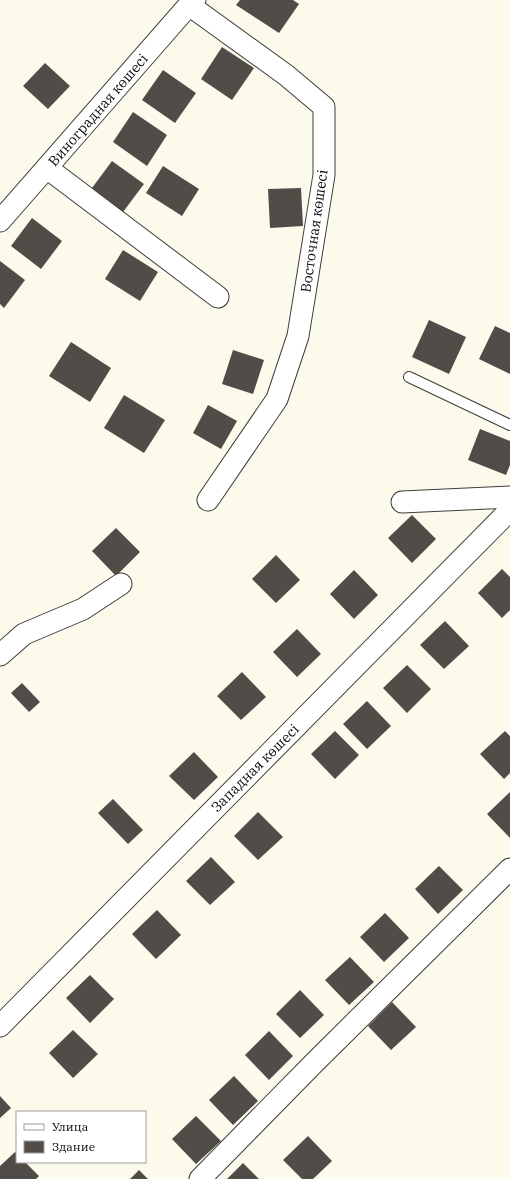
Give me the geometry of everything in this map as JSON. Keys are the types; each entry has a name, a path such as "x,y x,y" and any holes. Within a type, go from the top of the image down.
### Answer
{"street":[{"name":"Виноградная көшесі","path":"0,221 192,2"},
{"name":"Восточная көшесі","path":"192,2 286,74 324,107 324,175 298,336 278,399 208,500"},
{"path":"47,168 218,297"},
{"path":"402,502 510,497"},
{"name":"Западная көшесі","path":"0,1026 510,510"},
{"path":"0,656 24,634 83,609 121,584"},
{"path":"200,1179 315,1062 510,870"}],"lane":[{"path":"409,377 510,425"}],"building":[{"path":"240,0 293,0 299,4 279,33 236,5"},
{"path":"222,47 254,68 232,100 201,79"},
{"path":"45,63 70,86 48,109 23,86"},
{"path":"163,70 196,93 175,123 142,100"},
{"path":"133,112 167,135 147,166 113,142"},
{"path":"112,161 144,184 123,212 92,188"},
{"path":"163,166 199,189 182,216 146,193"},
{"path":"301,188 303,226 270,228 268,189"},
{"path":"32,218 62,241 41,269 11,246"},
{"path":"123,250 158,272 140,301 105,279"},
{"path":"0,261 25,280 4,308 0,304"},
{"path":"429,320 466,337 449,374 412,357"},
{"path":"495,326 510,333 510,374 479,359"},
{"path":"71,342 111,368 90,402 49,376"},
{"path":"233,350 264,360 253,394 222,384"},
{"path":"124,395 165,420 144,453 104,428"},
{"path":"208,405 237,421 221,449 193,433"},
{"path":"480,429 510,441 510,465 506,475 468,460"},
{"path":"412,515 436,539 412,563 388,538"},
{"path":"116,528 140,552 116,576 92,551"},
{"path":"276,555 300,580 276,603 252,579"},
{"path":"502,569 510,577 510,610 502,618 478,593"},
{"path":"354,570 378,595 354,619 330,594"},
{"path":"445,621 469,646 444,669 420,645"},
{"path":"297,629 321,654 297,677 273,652"},
{"path":"407,665 431,689 407,713 383,688"},
{"path":"242,672 266,697 241,720 217,696"},
{"path":"22,683 40,702 29,712 11,693"},
{"path":"367,701 391,726 367,749 343,724"},
{"path":"335,731 359,755 335,779 311,754"},
{"path":"505,731 510,736 510,773 504,779 480,754"},
{"path":"194,752 218,777 194,800 169,776"},
{"path":"510,792 510,838 487,814"},
{"path":"113,799 143,830 128,844 98,813"},
{"path":"258,812 283,837 258,860 234,836"},
{"path":"211,857 235,882 210,905 186,881"},
{"path":"439,866 463,890 438,914 415,889"},
{"path":"157,910 181,935 156,959 132,934"},
{"path":"385,913 409,938 384,962 360,937"},
{"path":"350,957 374,982 349,1005 325,980"},
{"path":"90,975 114,999 90,1023 66,998"},
{"path":"300,990 324,1015 300,1038 276,1014"},
{"path":"392,1002 416,1027 391,1050 368,1026"},
{"path":"73,1030 98,1054 73,1078 49,1053"},
{"path":"269,1031 293,1056 269,1080 245,1055"},
{"path":"234,1076 258,1101 233,1125 209,1100"},
{"path":"0,1096 11,1108 0,1118"},
{"path":"196,1116 221,1141 196,1164 172,1139"},
{"path":"308,1136 332,1161 313,1179 302,1179 283,1160"},
{"path":"15,1152 16,1163 26,1163 39,1176 36,1179 0,1179 0,1166"},
{"path":"243,1163 259,1179 227,1179"},
{"path":"139,1170 148,1179 130,1179"}]}
